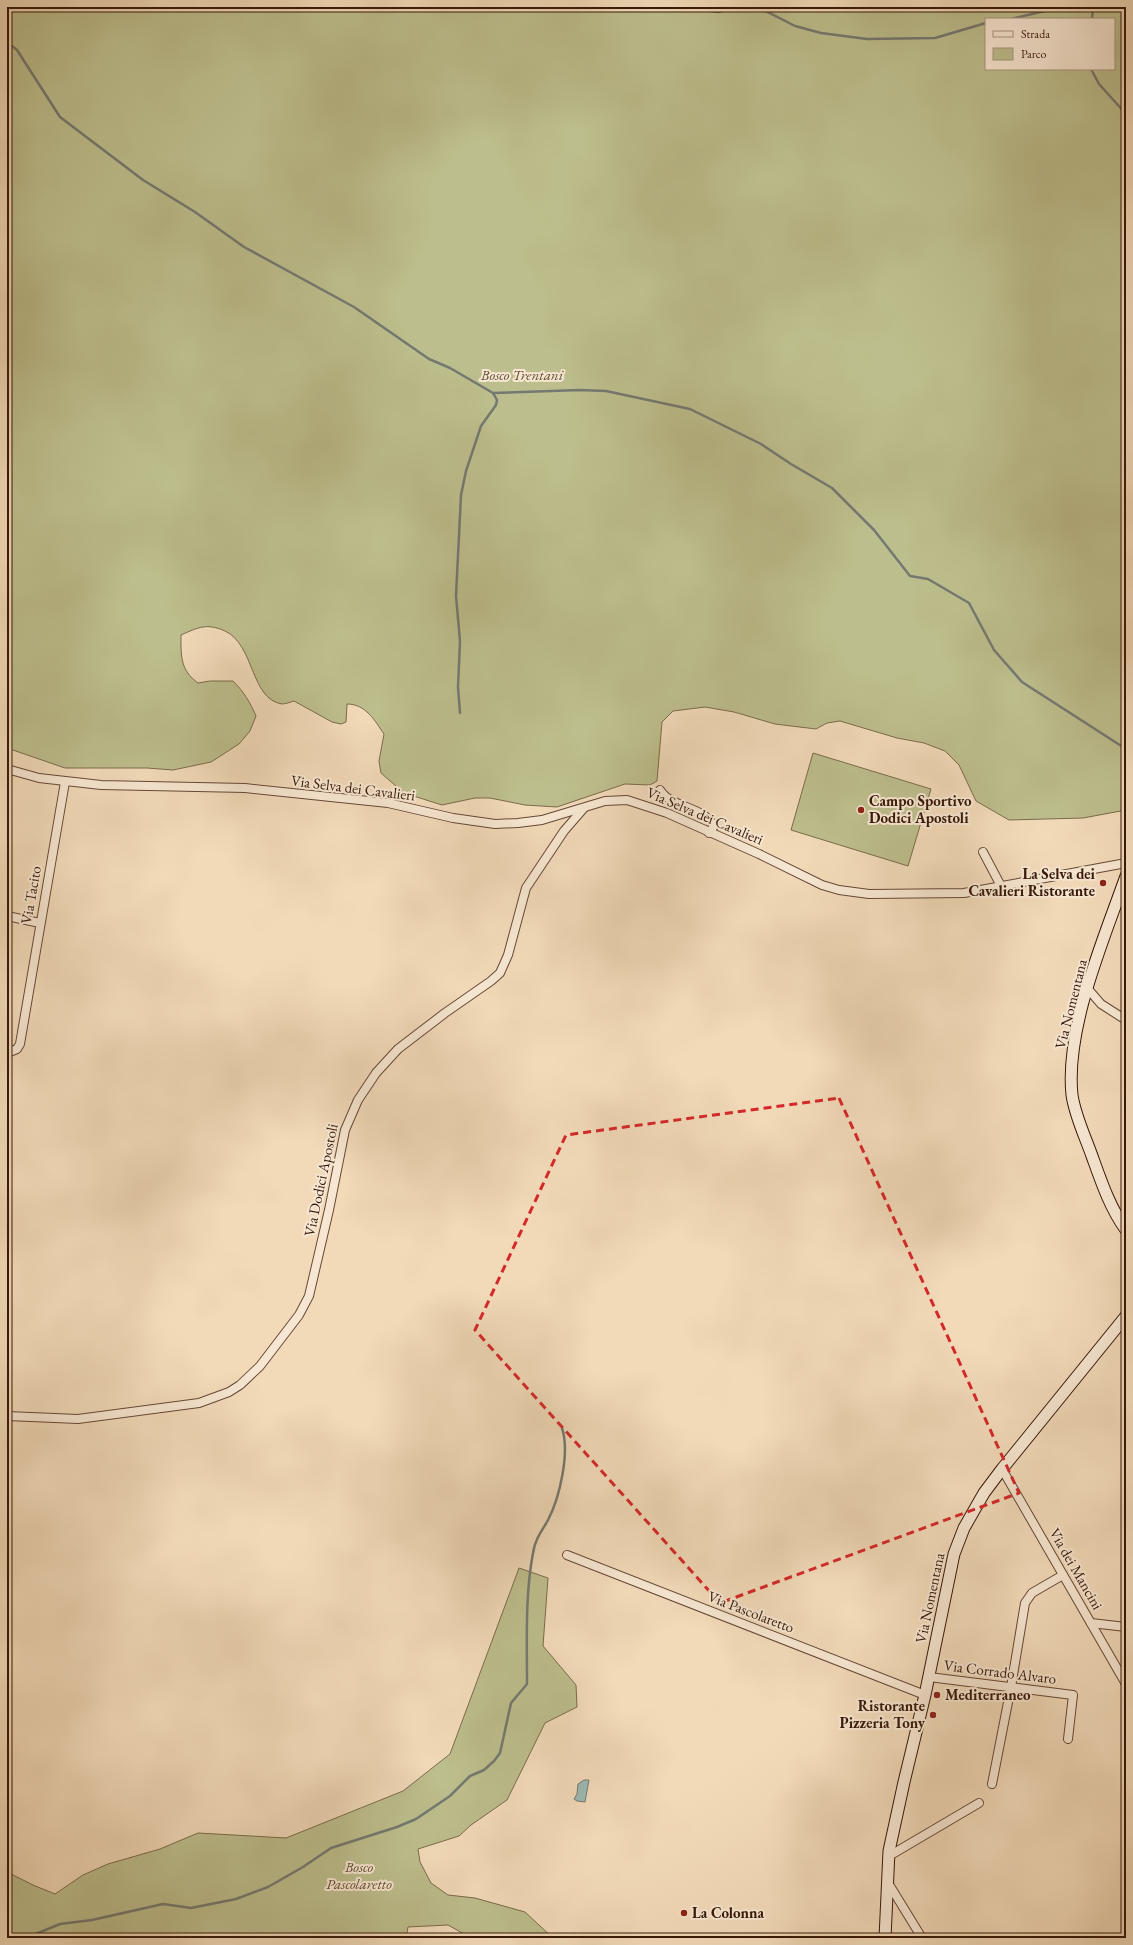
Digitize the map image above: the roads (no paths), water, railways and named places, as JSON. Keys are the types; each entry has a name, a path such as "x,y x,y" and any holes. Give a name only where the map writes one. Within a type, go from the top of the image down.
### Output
{"main road":[{"name":"Via Nomentana","path":"1126,876 1088,989 1078,1025 1073,1053 1072,1095 1099,1177 1108,1199 1126,1230"},
{"name":"Via Nomentana","path":"885,1938 889,1856 958,1540 984,1493 1002,1468 1126,1316"}],"street":[{"name":"Via Selva dei Cavalieri","path":"7,770 65,782 116,787 260,790 388,803 453,818 496,824 542,820 615,800 635,801 654,807 759,854 815,882 840,890 874,894 950,894 1126,863"},
{"name":"Via Tacito","path":"7,1053 17,1049 20,1044 65,782"},
{"path":"660,790 664,796 695,810 710,820 714,826 710,832"},
{"name":"Via Dodici Apostoli","path":"7,1416 78,1419 199,1404 229,1392 240,1385 260,1366 299,1315 308,1296 337,1174 343,1139 348,1121 358,1100 376,1073 398,1049 500,973 508,955 526,888 564,831 585,807"},
{"path":"983,852 1001,886"},
{"path":"7,916 40,923"},
{"path":"1088,989 1101,1004 1126,1020"},
{"name":"Via dei Mancini","path":"1002,1468 1126,1684"},
{"name":"Via Pascolaretto","path":"567,1555 925,1695"},
{"path":"992,1784 1026,1599 1034,1591 1063,1575"},
{"path":"1091,1623 1126,1628"},
{"name":"Via Corrado Alvaro","path":"929,1677 1073,1695 1068,1739"},
{"path":"889,1856 979,1803"},
{"path":"887,1881 922,1938"}],"water":[{"path":"584,1780 589,1780 585,1802 577,1801 574,1799 577,1794 578,1784"}],"waterway":[{"path":"685,7 718,12 740,7"},
{"path":"758,7 795,26 821,33 867,39 935,38 985,23"},
{"path":"1015,18 1045,11 1054,7"},
{"path":"1092,18 1093,7"},
{"path":"7,42 17,50 60,117 143,180 195,212 244,247 354,307 429,359 450,368 493,393 497,400 496,405 481,426 466,471 461,495 456,596 460,641 458,687 460,713"},
{"path":"1092,70 1099,84 1126,114"},
{"path":"493,393 580,390 606,391 690,409 761,444 832,488 874,530 910,576 928,579 969,603 994,650 1022,682 1126,749"},
{"path":"26,1938 60,1924 92,1920 163,1904 191,1908 236,1899 268,1887 303,1867 331,1848 397,1827 416,1819 450,1796 470,1776 484,1770 494,1761 500,1753 511,1703 527,1684 527,1618 530,1569 535,1543 548,1520 560,1487 565,1449 562,1428"}],"place":[{"name":"Campo Sportivo Dodici Apostoli","path":"861,810"},
{"name":"La Selva dei Cavalieri Ristorante","path":"1103,883"},
{"name":"Mediterraneo","path":"937,1695"},
{"name":"Ristorante Pizzeria Tony","path":"933,1715"},
{"name":"La Colonna","path":"684,1913"}],"park label":[{"name":"Bosco Trentani","path":"522,375"},
{"name":"Bosco Pascolaretto","path":"359,1876"}]}
